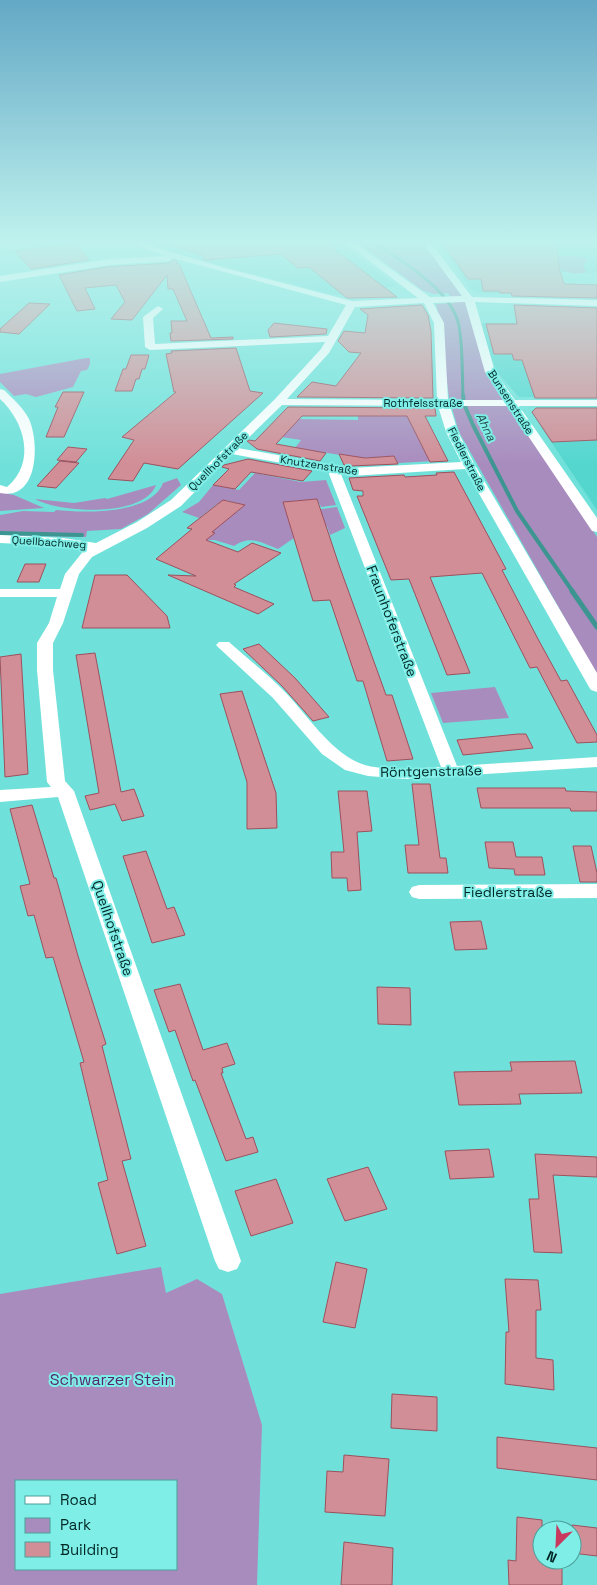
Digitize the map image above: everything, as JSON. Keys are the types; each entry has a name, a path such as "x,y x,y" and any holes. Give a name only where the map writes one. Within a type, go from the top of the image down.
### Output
{"street":[{"path":"148,317 150,347 334,339"},
{"name":"Quellhofstraße","path":"228,1260 65,791 56,782 45,670 45,643 56,623 65,593 78,564 98,547 162,514 176,503 279,401 325,351 334,339 345,317"},
{"name":"Fiedlerstraße","path":"437,317 452,432 469,465 597,687"},
{"name":"Bunsenstraße","path":"474,317 490,372 597,528"},
{"path":"0,392 17,409 28,430 30,442 28,467 17,486 5,490"},
{"name":"Rothfelsstraße","path":"279,401 597,402"},
{"name":"Knutzenstraße","path":"229,450 338,470 365,472 469,465"},
{"name":"Fraunhoferstraße","path":"338,470 335,474 451,772"},
{"name":"Quellbachweg","path":"0,539 82,543 98,547"},
{"path":"0,593 65,593"},
{"name":"Röntgenstraße","path":"224,645 279,695 328,750 350,766 380,773 451,772 597,762"},
{"path":"0,796 65,791"},
{"name":"Fiedlerstraße","path":"419,892 597,891"}],"shaded area":[{"path":"480,323 597,323 597,397 519,397 496,371"},
{"path":"536,407 597,407 597,510 531,412"}],"green space":[{"path":"439,317 471,317 485,371 509,408 547,459 597,537 597,675 459,432 449,398"},
{"path":"90,358 90,364 87,370 81,371 73,387 36,397 26,394 14,396 0,382 0,374"},
{"path":"358,416 412,416 430,460 453,460 398,463 394,456 360,458 295,448 301,440 281,437 298,419 358,420"},
{"path":"255,473 301,482 326,480 336,505 321,507 317,499 283,502 285,509 298,509 300,512 337,507 345,528 330,535 327,526 291,529 294,538 278,549 251,540 234,546 215,540 206,540 214,533 209,531 244,505 226,500 220,505 217,504 199,518 182,512 199,502 213,485 239,490"},
{"path":"177,478 181,485 148,514 121,529 87,531 86,537 0,535 0,515 23,511 54,512 56,510 83,512 115,510 145,501 156,493 163,483"},
{"path":"156,485 148,496 119,508 100,510 62,507 35,499 74,503 107,499"},
{"path":"0,492 14,495 44,508 0,511"},
{"path":"495,687 509,718 443,723 431,693"},
{"name":"Schwarzer Stein","path":"161,1267 166,1293 197,1279 222,1294 262,1425 257,1585 0,1585 0,1294"}],"building":[{"path":"13,317 37,317 19,334 0,332 0,329"},
{"path":"113,317 134,317 132,320 111,319"},
{"path":"185,317 202,317 211,338 233,337 233,339 171,341 171,321 187,321"},
{"path":"368,317 428,317 431,331 433,398 297,397 312,382 336,386 361,353 349,352 338,341 344,331 365,333"},
{"path":"516,317 597,317 597,398 535,398 522,360 514,360 512,354 494,354 486,324 517,324"},
{"path":"274,323 327,329 326,334 270,337 268,330"},
{"path":"236,348 250,391 263,393 178,469 144,463 133,481 108,479 134,440 122,437 176,392 174,392 166,354 172,353 171,351"},
{"path":"131,355 149,355 145,369 142,369 139,379 136,379 132,391 115,391 123,369 126,369"},
{"path":"63,392 84,392 64,437 46,437 58,407 55,407"},
{"path":"288,407 435,408 436,416 425,416 448,461 430,462 407,416 302,416 276,444 326,453 320,461 257,449 247,441 255,441"},
{"path":"536,408 597,408 597,440 552,442 532,412"},
{"path":"68,447 87,449 76,462 57,460"},
{"path":"339,454 365,458 394,456 398,464 344,465"},
{"path":"248,459 312,471 303,481 251,472 235,489 213,485 229,469 222,467 224,465"},
{"path":"60,461 79,463 56,488 37,486"},
{"path":"454,472 506,569 502,570 538,639 561,681 567,680 597,735 597,742 577,743 537,667 530,668 482,573 430,577 470,673 447,675 409,579 391,580 357,496 363,496 363,491 353,490 349,478 404,475 405,477"},
{"path":"317,499 386,695 392,695 413,759 387,761 363,681 357,681 330,600 313,601 283,502"},
{"path":"223,500 245,505 212,532 215,533 206,540 238,552 252,543 281,553 234,584 236,585 234,587 274,604 258,614 168,575 196,576 156,559 192,529 187,528"},
{"path":"25,564 46,564 39,582 17,582"},
{"path":"95,575 127,575 167,616 170,628 82,628"},
{"path":"259,644 295,678 329,717 313,721 282,686 243,649"},
{"path":"95,653 121,792 134,789 144,816 122,821 115,804 90,810 85,796 99,793 76,655"},
{"path":"21,654 28,774 5,777 0,657"},
{"path":"242,691 276,793 277,828 247,829 247,782 220,694"},
{"path":"526,734 533,748 463,755 457,740"},
{"path":"412,784 430,784 440,858 446,858 448,873 408,873 405,845 419,845"},
{"path":"477,788 565,788 566,791 597,792 597,811 571,811 570,808 481,808"},
{"path":"338,791 367,791 372,831 357,832 361,890 348,891 347,878 332,878 331,852 344,852"},
{"path":"32,805 106,1044 102,1046 131,1159 122,1161 146,1246 117,1254 98,1183 108,1180 80,1063 84,1062 53,957 46,958 34,915 28,916 20,886 30,884 10,809"},
{"path":"485,842 513,842 516,857 542,857 545,875 515,875 514,869 489,868"},
{"path":"573,846 591,846 597,882 580,882"},
{"path":"146,851 167,909 174,907 185,935 152,943 123,856"},
{"path":"481,921 487,949 455,950 450,922"},
{"path":"180,984 203,1050 227,1043 235,1064 222,1068 223,1073 221,1073 246,1139 253,1137 258,1152 226,1161 195,1080 193,1081 175,1030 169,1032 154,990"},
{"path":"377,987 410,988 411,1025 378,1024"},
{"path":"575,1061 582,1093 519,1094 521,1104 459,1105 454,1072 512,1071 510,1062"},
{"path":"489,1149 494,1177 450,1179 445,1151"},
{"path":"535,1154 597,1157 597,1177 553,1175 562,1253 534,1252 529,1199 539,1199"},
{"path":"368,1167 387,1209 345,1221 327,1179"},
{"path":"276,1179 293,1223 251,1236 235,1191"},
{"path":"336,1262 367,1269 355,1328 323,1322"},
{"path":"505,1279 538,1280 541,1310 536,1310 536,1358 553,1360 554,1390 505,1384 506,1332 509,1332"},
{"path":"392,1394 437,1397 437,1431 391,1428"},
{"path":"497,1437 597,1448 597,1480 497,1468"},
{"path":"344,1455 389,1459 385,1516 325,1512 327,1471 343,1472"},
{"path":"517,1517 542,1520 532,1520 532,1570 562,1570 562,1585 509,1585 508,1560 516,1561"},
{"path":"582,1526 597,1528 597,1556 582,1554"},
{"path":"344,1542 393,1548 392,1585 341,1585"}],"waterway":[{"name":"Ahna","path":"456,317 461,343 463,396"},
{"name":"Ahna","path":"463,395 464,404 473,425 517,511 573,592"},
{"path":"0,533 82,535"},
{"name":"Ahna","path":"572,591 597,627"}]}
